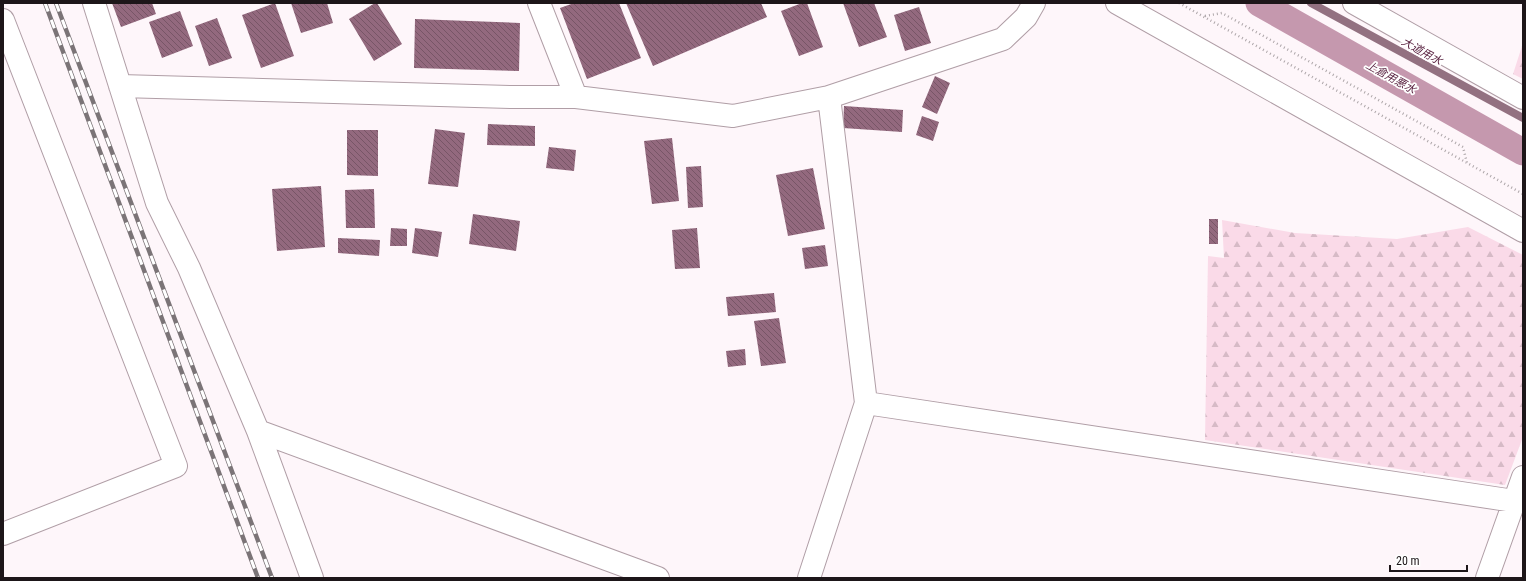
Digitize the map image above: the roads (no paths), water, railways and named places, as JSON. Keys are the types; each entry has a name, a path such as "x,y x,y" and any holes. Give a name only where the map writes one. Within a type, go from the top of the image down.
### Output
{"street":[{"path":"94,3 157,203 189,268 258,431 312,578"},
{"path":"539,3 576,97"},
{"path":"120,86 512,97 576,97 733,116 829,97 1003,39 1026,17 1034,3"},
{"path":"1119,3 1523,231"},
{"path":"1354,3 1523,98"},
{"path":"3,534 176,466 5,33"},
{"path":"809,578 866,403 829,97"},
{"path":"866,403 1514,501"},
{"path":"258,431 658,578"},
{"path":"1486,578 1523,477"}],"waterway":[{"name":"上倉用悪水","path":"1259,3 1523,152"},
{"name":"大道用水","path":"1311,3 1523,118"}],"railway":[{"path":"45,3 258,578"},
{"path":"56,3 272,578"}]}
